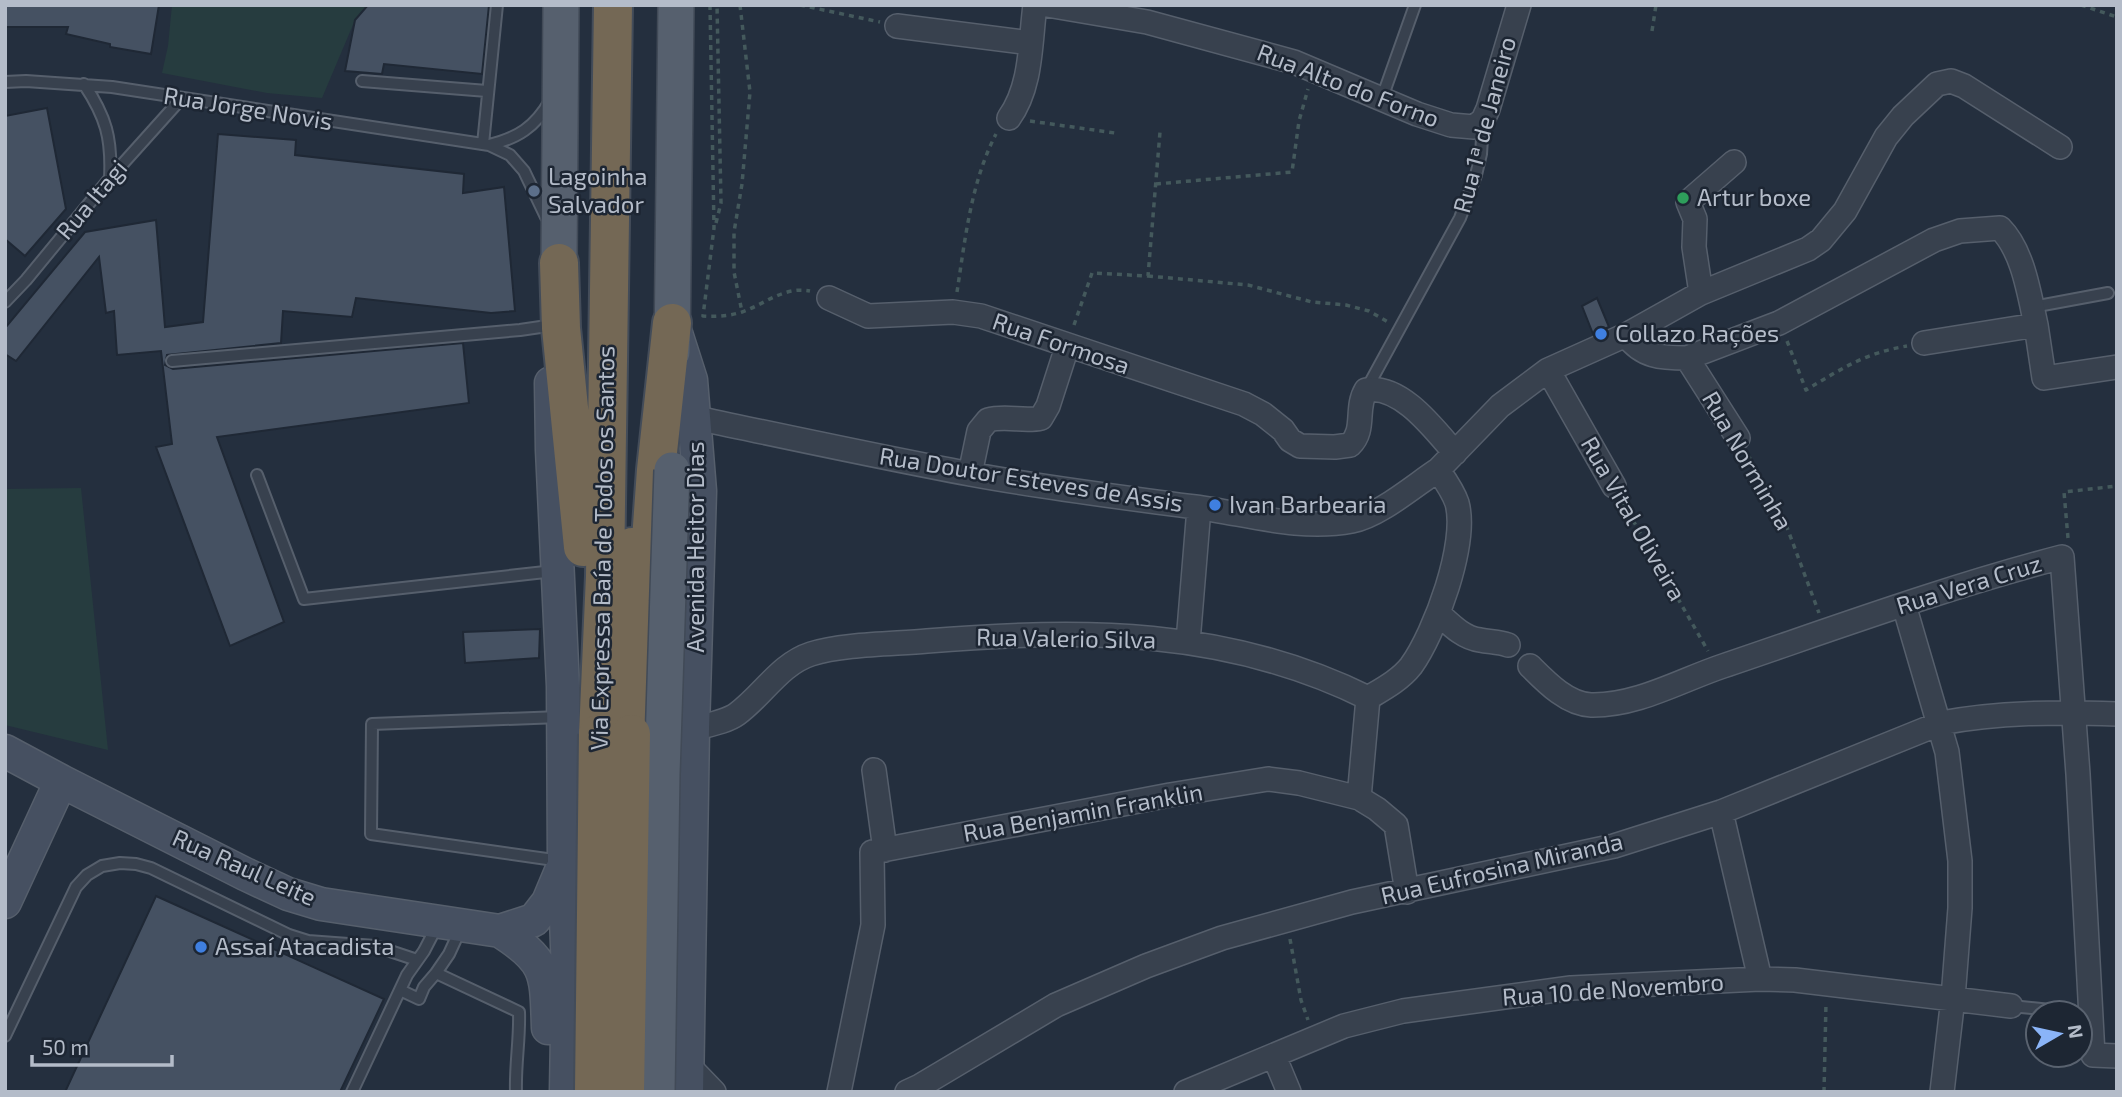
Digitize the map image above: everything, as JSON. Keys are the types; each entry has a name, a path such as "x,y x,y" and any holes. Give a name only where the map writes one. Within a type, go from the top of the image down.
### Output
{"highway":[{"name":"Via Expressa Baía de Todos os Santos","path":"613,5 629,472"},
{"name":"Via Expressa Baía de Todos os Santos","path":"594,1092 629,472 638,5"},
{"path":"559,257 561,328 629,472"},
{"path":"615,734 629,472 687,320"},
{"name":"Via Expressa Baía de Todos os Santos","path":"615,734 625,1092"}],"main road":[{"path":"561,5 559,257 551,374 568,938 566,1092"},
{"name":"Avenida Heitor Dias","path":"676,5 687,320 700,491 684,1082"},
{"path":"629,472 662,774 657,1092"},
{"name":"Rua Raul Leite","path":"5,751 288,894 321,904 500,931 534,920 541,913 564,862"},
{"path":"5,902 61,781"},
{"name":"Rua Raul Leite","path":"500,931 533,955 543,973 546,983 551,1071 556,1092"},
{"path":"568,938 584,964 598,977 614,983 633,984 648,980 667,966 689,934"},
{"path":"586,1092 607,1069 623,1065 641,1065 684,1082"}],"street":[{"path":"676,46 687,5"},
{"path":"1009,118 1019,104 1024,88 1035,5"},
{"name":"Rua Alto do Forno","path":"1047,5 1147,22 1268,54 1314,69 1451,125 1474,127 1483,120"},
{"name":"Rua 1ª de Janeiro","path":"1483,120 1519,5"},
{"path":"897,26 1030,43"},
{"path":"1359,798 1368,698 1400,677 1410,667 1438,613 1450,578 1459,516 1452,492 1438,470 1500,406 1548,370 1626,335 1701,293 1808,249 1821,240 1845,211 1886,137 1903,116 1937,84 1951,81 1964,86 2060,147"},
{"path":"1701,293 1694,247 1695,219 1688,202 1734,162"},
{"path":"1626,335 1642,352 1663,358 1687,358 1779,323 1934,240 1961,231 2000,228 2009,237 2017,253 2034,316 2043,378 2117,366"},
{"name":"Rua Formosa","path":"829,298 868,316 953,312 981,316 1254,408 1283,430 1290,440 1308,447 1350,445 1357,438 1361,399 1366,390"},
{"path":"1924,343 2034,316"},
{"path":"970,474 979,430 988,420 1002,418 1031,421 1041,418 1048,406 1067,347"},
{"name":"Rua Norminha","path":"1687,358 1738,438"},
{"name":"Rua Vital Oliveira","path":"1548,370 1614,486"},
{"path":"1366,390 1377,388 1387,391 1411,407 1455,453"},
{"name":"Rua Doutor Esteves de Assis","path":"696,418 970,474 1300,524 1356,520 1380,508 1438,470"},
{"path":"1188,642 1199,508"},
{"name":"Rua Vera Cruz","path":"1530,666 1567,698 1587,705 1606,705 1647,695 1718,667 1990,576 2062,557 2089,999"},
{"path":"1904,605 1941,723 1960,860 1954,998 1942,1092"},
{"path":"1438,613 1456,630 1477,640 1508,645"},
{"name":"Rua Valerio Silva","path":"692,729 737,715 786,668 813,653 944,640 1048,634 1117,634 1188,642 1292,667 1333,681 1368,698"},
{"name":"Rua Eufrosina Miranda","path":"907,1092 1056,1004 1222,938 1352,902 1614,846 1721,812 1941,723 2014,713 2117,714"},
{"path":"839,1092 873,925 872,852 885,850 874,771"},
{"name":"Rua Benjamin Franklin","path":"885,850 1170,795 1268,779 1299,783 1359,798 1396,824 1408,892"},
{"path":"1721,812 1760,979"},
{"name":"Rua 10 de Novembro","path":"1186,1092 1344,1026 1403,1011 1571,988 1760,979 1826,982 2011,1006"},
{"name":"Rua Vera Cruz","path":"2094,1055 2117,1056"},
{"path":"1274,1056 1290,1092"},
{"path":"684,1082 715,1092"}],"lane":[{"path":"486,145 487,91 497,5"},
{"path":"1382,98 1415,5"},
{"name":"Rua Jorge Novis","path":"5,82 84,84 486,145 510,155 524,171 544,211 559,257"},
{"path":"362,82 487,91"},
{"name":"Rua Jorge Novis","path":"486,145 511,139 533,125 544,112 560,83"},
{"path":"84,84 98,105 108,128 110,178"},
{"name":"Rua Itagi","path":"5,302 26,281 110,178 181,99"},
{"name":"Rua 1ª de Janeiro","path":"1366,390 1460,218 1476,176 1481,153 1483,120"},
{"path":"2034,316 2108,293"},
{"path":"172,360 520,330 554,324"},
{"path":"257,475 304,599 557,570"},
{"path":"563,717 372,724 371,834 564,862"},
{"path":"5,1036 67,902 87,875 102,866 120,863 151,868 289,935 308,941 375,946 417,960"},
{"path":"352,1092 417,960 451,923"},
{"path":"400,990 419,999 424,987 449,954 451,923"},
{"path":"436,972 519,1012 516,1092"},
{"path":"2011,1006 2024,1007"}],"path":[{"path":"710,5 714,228"},
{"path":"717,5 721,203 687,320 742,312 774,296 796,290 822,294 829,298"},
{"path":"740,5 750,92 734,232 734,272 742,312"},
{"path":"800,5 897,26"},
{"path":"1652,31 1656,5"},
{"path":"2081,5 2117,17"},
{"path":"1156,184 1292,172 1300,121 1314,69"},
{"path":"953,312 979,177 992,142 1009,118 1115,133"},
{"path":"1148,276 1160,132"},
{"path":"1067,347 1092,272 1248,285 1312,302 1346,305 1369,311 1398,328"},
{"path":"1779,323 1807,390 1859,359 1886,349 1924,343"},
{"name":"Rua Norminha","path":"1738,438 1785,522 1826,631"},
{"name":"Rua Vital Oliveira","path":"1614,486 1718,667"},
{"path":"2062,557 2068,547 2064,492 2117,486"},
{"path":"1287,919 1301,1000 1314,1039"},
{"path":"1824,1092 1826,982"}],"green space":[{"path":"172,5 368,5 355,20 322,98 267,93 162,73"},
{"path":"81,488 108,750 5,725 5,489"}],"building":[{"path":"5,5 159,5 151,54 110,47 110,44 66,34 68,27 5,27"},
{"path":"368,5 489,5 482,74 384,64 382,74 345,71 355,20"},
{"path":"47,108 66,209 25,256 5,239 5,116"},
{"path":"218,134 296,140 295,155 464,174 463,193 504,187 515,311 491,313 356,298 352,317 283,311 281,343 167,355 165,365 173,369 463,343 469,403 217,437 284,622 230,646 156,447 172,444 161,351 117,355 114,311 106,313 99,257 16,361 5,354 5,328 85,232 156,220 165,327 203,322"},
{"path":"1597,298 1609,327 1593,334 1582,306"},
{"path":"540,629 539,658 465,663 463,632"},
{"name":"Assaí Atacadista","path":"156,896 384,999 340,1092 65,1092"}],"place":[{"name":"Lagoinha Salvador","path":"534,191"},
{"name":"Artur boxe","path":"1683,198"},
{"name":"Collazo Rações","path":"1601,334"},
{"name":"Ivan Barbearia","path":"1215,505"},
{"name":"Assaí Atacadista","path":"201,947"}]}
